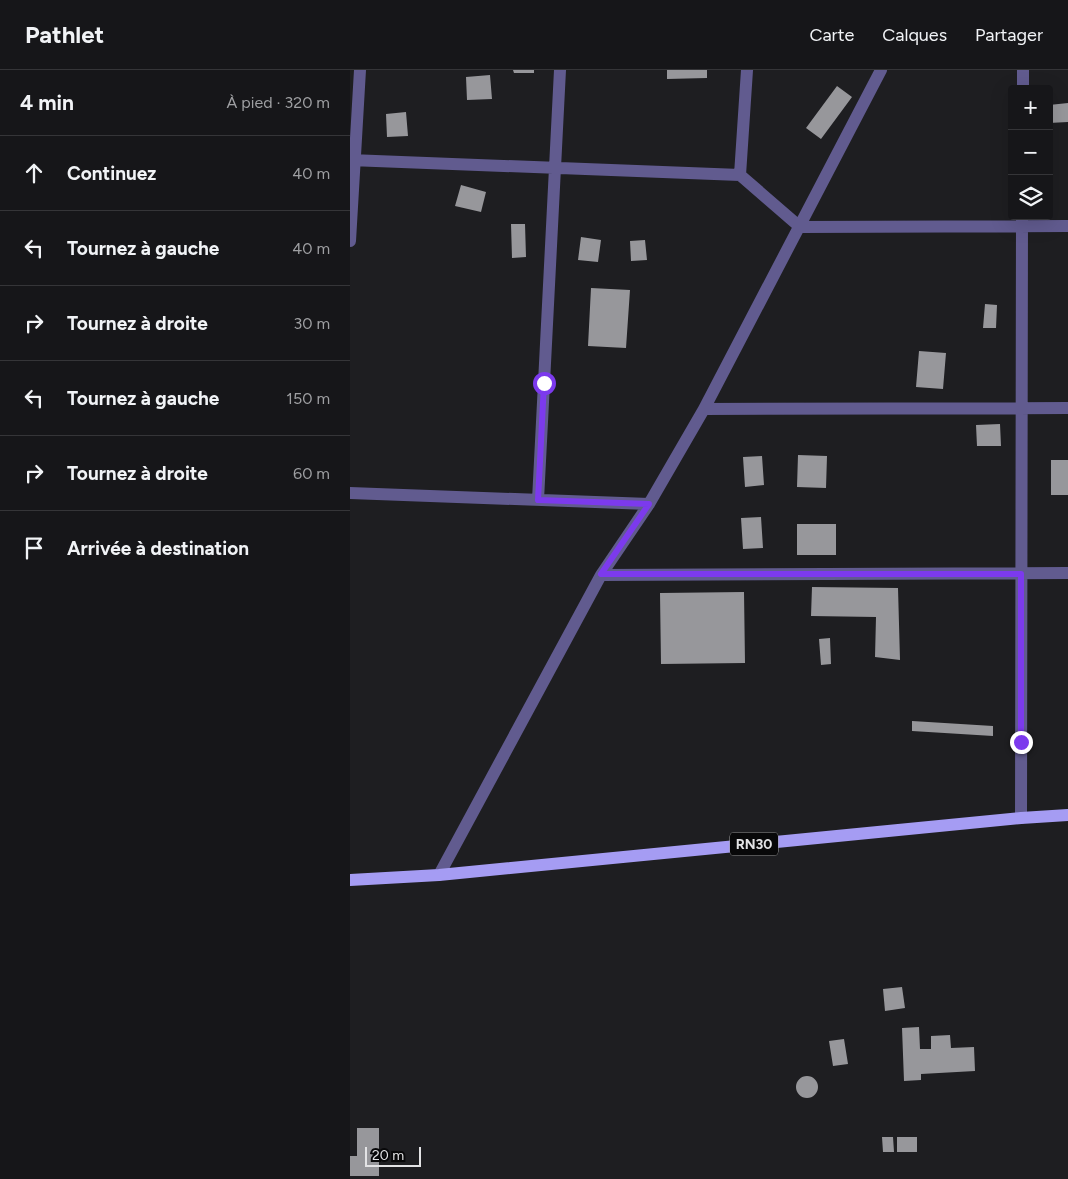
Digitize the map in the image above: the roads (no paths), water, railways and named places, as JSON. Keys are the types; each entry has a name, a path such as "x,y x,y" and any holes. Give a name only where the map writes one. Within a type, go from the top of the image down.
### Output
{"main road":[{"name":"RN30","path":"350,880 439,875 1068,815"}],"street":[{"path":"350,240 352,160 360,70"},
{"path":"538,500 560,70"},
{"path":"740,175 747,70"},
{"path":"439,875 601,574 649,504 704,409 881,70"},
{"path":"1023,70 1023,85"},
{"path":"352,160 740,175 800,227 1022,221 1068,226"},
{"path":"1021,818 1022,221"},
{"path":"704,409 1068,408"},
{"path":"350,493 649,504"},
{"path":"601,574 1068,574"}]}
